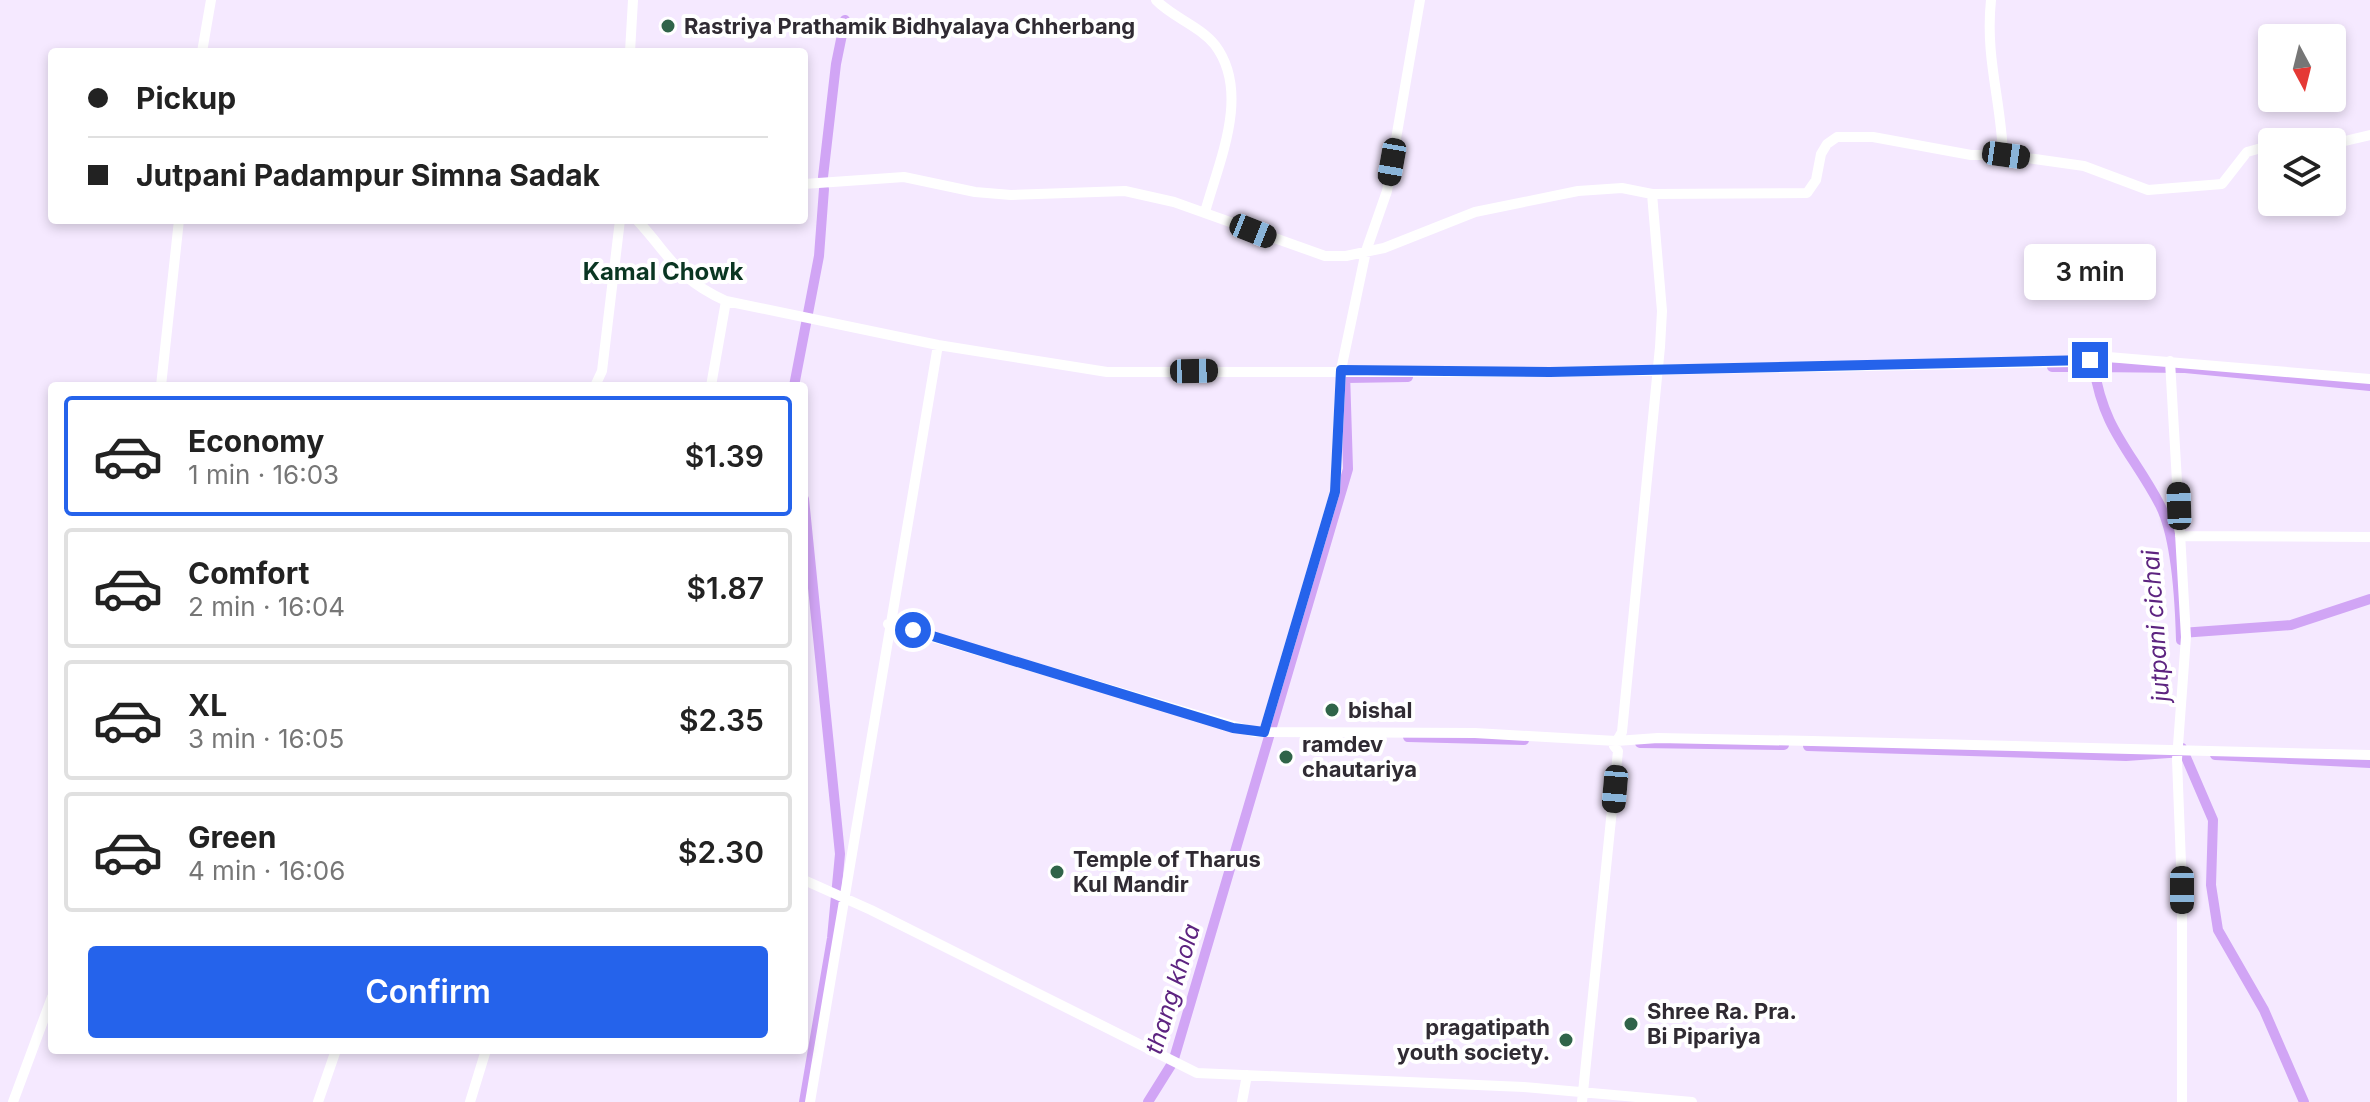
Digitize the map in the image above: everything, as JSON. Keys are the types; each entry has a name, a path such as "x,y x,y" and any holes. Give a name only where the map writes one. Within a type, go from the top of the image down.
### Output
{"street":[{"path":"203,48 211,0"},
{"path":"630,48 633,0"},
{"path":"1156,0 1213,43 1226,64 1231,100 1228,132 1205,212"},
{"path":"1264,732 1335,492 1341,370 1366,251 1387,191 1407,92 1420,0"},
{"path":"1991,0 1987,37 2002,128 2003,155"},
{"path":"2346,141 2370,135"},
{"path":"808,184 904,177 975,192 1011,195 1125,191 1205,212 1277,241 1325,256 1384,248 1475,212 1530,198 1622,188 1652,194 1807,193 1816,180 1821,154 1827,144 1837,137 1873,137 1971,155 2003,155 2084,166 2148,190 2222,184 2247,152 2258,149"},
{"path":"1615,743 1622,732 1662,311 1652,194"},
{"path":"161,382 179,224"},
{"path":"597,382 602,371 620,224"},
{"path":"640,224 668,260 697,288 726,301 938,345 1107,372 1550,372 2072,362 2108,357 2370,379"},
{"path":"712,382 726,301"},
{"path":"810,1102 888,624 938,345"},
{"path":"2170,361 2181,599 2186,637 2177,754 2182,890 2182,1102"},
{"path":"2180,536 2370,537"},
{"path":"888,624 1233,728 1264,732 1475,733 1615,743 1658,738 2177,754 2370,755"},
{"path":"1582,1098 1618,751 1615,743"},
{"path":"808,882 1197,1073 1524,1087 1582,1098 1692,1102"},
{"path":"13,1102 48,1008"},
{"path":"318,1102 335,1054"},
{"path":"470,1102 485,1054"},
{"path":"1242,1102 1247,1075"}],"waterway":[{"path":"823,177 836,64 845,20"},
{"path":"795,382 819,256 824,189"},
{"path":"2052,367 2094,367"},
{"name":"jutpani cichai","path":"2181,640 2176,571 2166,519 2112,425 2098,389 2094,367 2185,368 2370,386"},
{"name":"thang khola","path":"1148,1102 1173,1062 1348,469 1345,373"},
{"path":"1346,378 1408,377"},
{"path":"804,1102 832,938 840,854 808,538"},
{"path":"2181,633 2291,625 2370,599"},
{"path":"1408,737 1524,740"},
{"path":"1640,743 1784,745"},
{"path":"1808,746 2126,756 2183,752"},
{"name":"jutpani cichai","path":"2182,748 2213,820 2211,885 2218,930 2264,1010 2304,1102"},
{"path":"2215,755 2370,763"}],"place":[{"name":"Rastriya Prathamik Bidhyalaya Chherbang","path":"668,26"},
{"name":"bishal","path":"1332,710"},
{"name":"ramdev chautariya","path":"1286,757"},
{"name":"Temple of Tharus Kul Mandir","path":"1057,872"},
{"name":"Shree Ra. Pra. Bi Pipariya","path":"1631,1024"},
{"name":"pragatipath youth society.","path":"1566,1040"}],"district":[{"name":"Kamal Chowk","path":"663,272"}],"route":[{"path":"913,630 1233,728 1264,732 1335,492 1341,370 1550,372 2090,360"}]}
